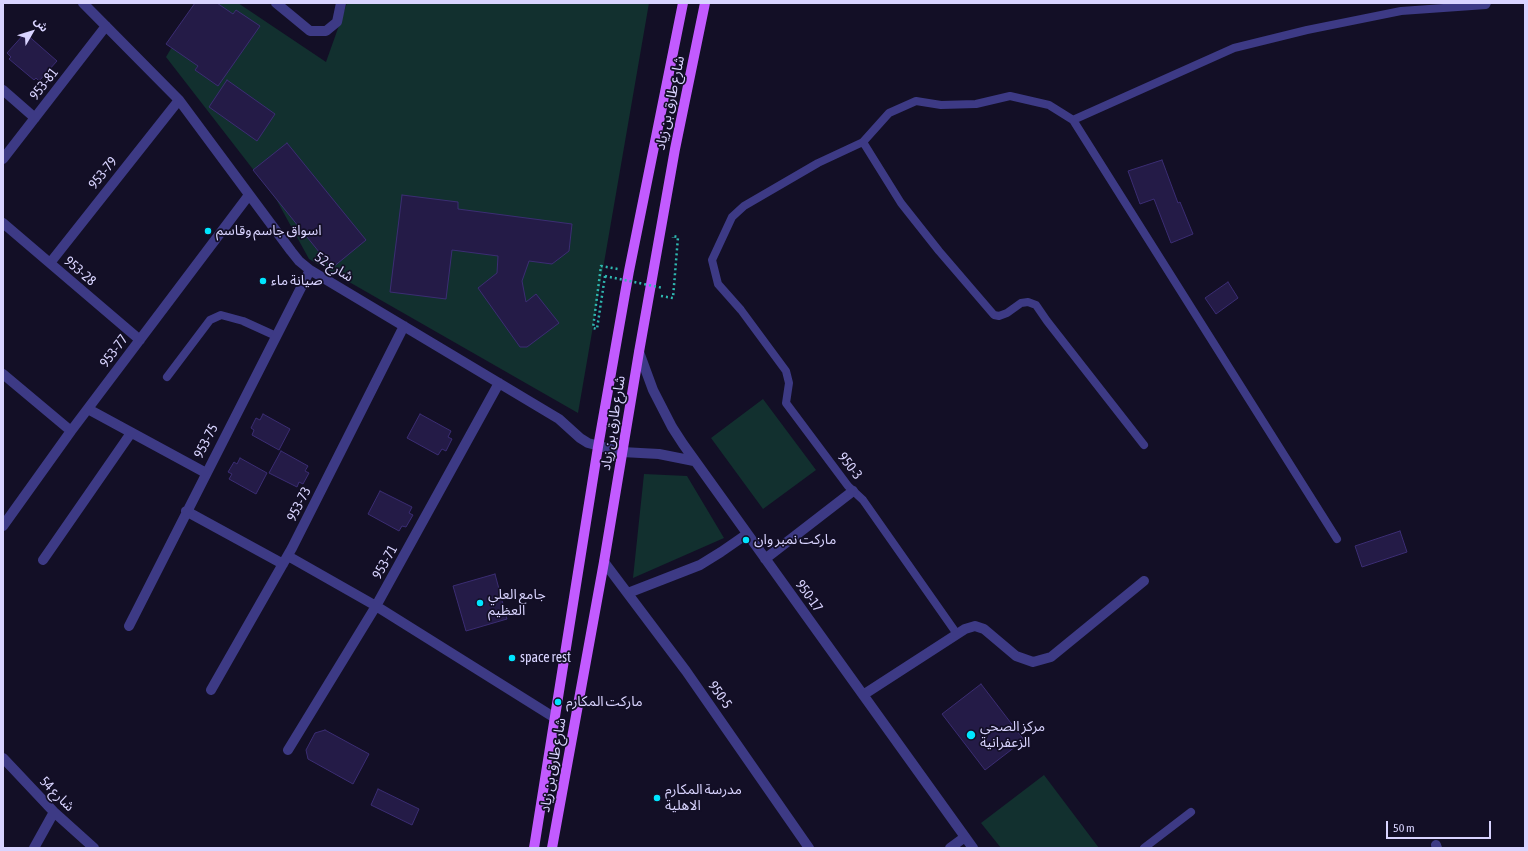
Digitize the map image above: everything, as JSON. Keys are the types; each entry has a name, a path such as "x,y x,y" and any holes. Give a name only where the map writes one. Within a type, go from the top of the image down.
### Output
{"main road":[{"name":"شارع طارق بن زياد","path":"534,848 598,447 629,271 683,3"},
{"name":"شارع طارق بن زياد","path":"552,848 604,562 638,352 675,149 705,3"}],"street":[{"name":"شارع 52","path":"84,3 179,100 291,251 299,261 310,270 559,419 580,438 588,443 598,447 622,452 659,454 694,461"},
{"path":"276,3 310,31 326,32 337,22 341,3"},
{"name":"953-81","path":"3,159 106,26"},
{"path":"3,90 35,118"},
{"name":"953-79","path":"50,263 179,100"},
{"name":"953-77","path":"3,526 71,431 249,195"},
{"name":"953-28","path":"3,223 140,340"},
{"name":"953-75","path":"128,626 310,270"},
{"name":"953-73","path":"211,690 285,560 404,326"},
{"name":"950-17","path":"638,352 662,409 694,461 973,848"},
{"path":"3,374 71,431"},
{"name":"953-71","path":"288,750 376,606 499,383"},
{"path":"88,409 206,473"},
{"path":"43,560 131,433"},
{"path":"765,559 853,491"},
{"path":"186,511 376,606 555,718"},
{"path":"628,593 700,565 747,534"},
{"name":"950-5","path":"604,562 711,706 809,848"},
{"path":"863,695 965,629 975,626 984,628 1016,656 1033,662 1050,657 1144,581"},
{"name":"شارع 54","path":"3,758 54,812 94,848"},
{"path":"34,848 54,812"},
{"path":"950,848 965,837"}],"lane":[{"path":"1072,120 1234,48 1306,30 1401,11 1486,5 1487,3"},
{"path":"1144,445 1036,305 1028,302 1021,304 999,316 994,314 939,251 901,203 863,142 889,113 916,101 941,105 976,104 1010,96 1049,105 1072,120 1337,539"},
{"name":"950-3","path":"863,142 818,163 744,206 732,217 712,260 718,284 741,310 786,371 789,383 786,403 848,486 863,500 957,634"},
{"path":"167,377 210,320 221,315 243,321 276,336"},
{"path":"1144,848 1191,812"}],"path":[{"path":"649,294 673,298 678,237 673,236 671,244"},
{"path":"629,271 601,266 593,328 597,329 605,276 663,288 664,280"}],"green space":[{"path":"198,3 238,3 326,62 347,3 649,3 578,413 309,259 276,199 166,57"},
{"path":"763,399 816,470 763,509 711,438"},
{"path":"644,474 687,476 724,538 633,578"},
{"path":"1044,775 1099,848 1001,848 981,823"}],"building":[{"path":"195,3 217,3 233,14 236,10 260,26 218,86 195,70 198,66 166,44"},
{"path":"25,33 57,61 39,81 36,78 34,80 9,59 11,57 7,53"},
{"path":"227,80 275,114 257,141 209,107"},
{"path":"287,143 366,240 332,268 253,170"},
{"path":"1162,160 1178,203 1180,202 1193,234 1171,243 1154,199 1140,204 1128,171"},
{"path":"402,195 458,202 458,209 572,224 569,251 552,264 529,261 522,281 526,302 536,294 559,323 527,347 520,347 478,288 497,273 498,256 452,250 446,299 390,292"},
{"path":"1228,282 1238,298 1216,314 1205,298"},
{"path":"263,414 290,429 279,450 252,435 254,430 251,428 256,418 260,420"},
{"path":"420,414 451,431 448,437 452,439 446,451 442,449 438,455 407,438"},
{"path":"281,451 308,466 305,471 309,473 303,484 299,482 297,487 269,473"},
{"path":"240,458 267,473 256,494 229,479 232,474 228,472 234,462 237,464"},
{"path":"380,491 412,507 409,513 413,515 406,527 402,526 399,531 368,514"},
{"path":"1400,531 1407,552 1362,567 1355,546"},
{"name":"جامع العلي العظيم","path":"495,574 507,619 466,631 453,586"},
{"path":"981,684 1024,740 985,770 942,714"},
{"path":"325,730 369,754 353,784 308,759 306,750 315,733"},
{"path":"378,789 419,809 412,825 371,805"}],"place":[{"name":"اسواق جاسم وقاسم","path":"208,231"},
{"name":"صيانة ماء","path":"263,281"},
{"name":"ماركت نمبر وان","path":"746,540"},
{"name":"جامع العلي العظيم","path":"480,603"},
{"name":"space rest","path":"512,658"},
{"name":"ماركت المكارم","path":"558,702"},
{"name":"مركز الصحي الزعفرانية","path":"971,735"},
{"name":"مدرسة المكارم الاهلية","path":"657,798"}]}
